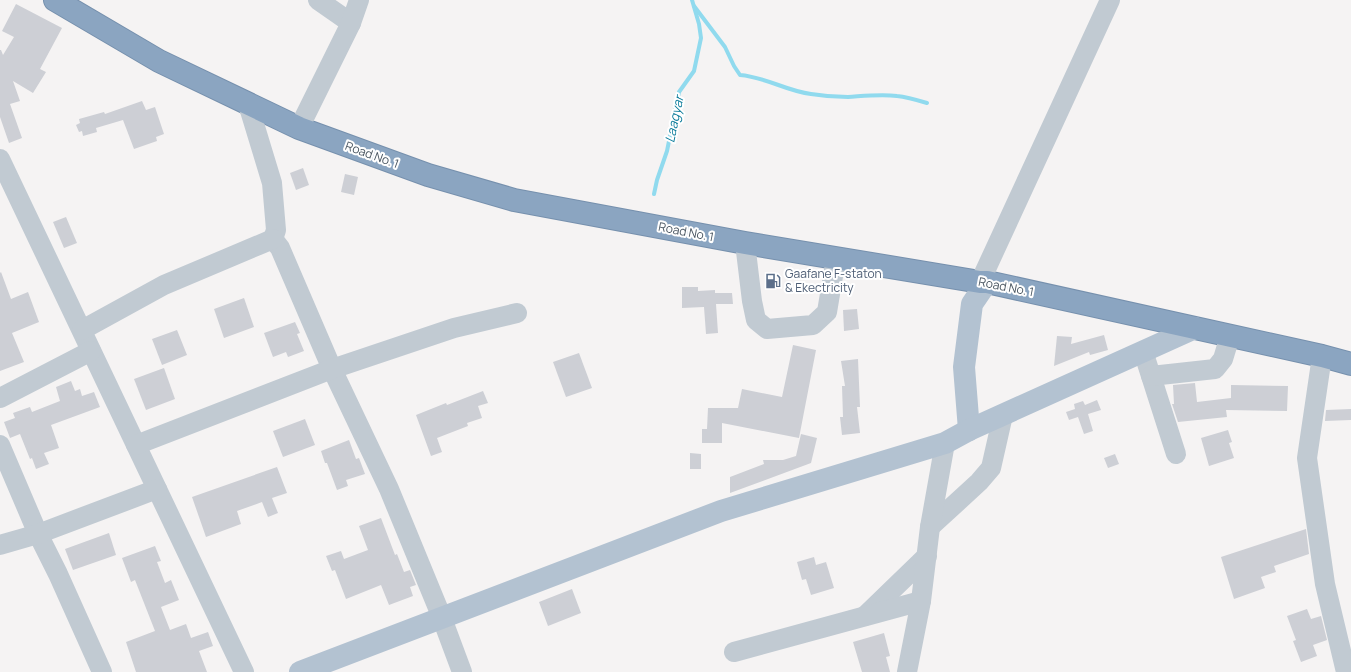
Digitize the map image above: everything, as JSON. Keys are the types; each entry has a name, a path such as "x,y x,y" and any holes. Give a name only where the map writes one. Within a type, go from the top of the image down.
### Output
{"highway":[{"name":"Road No. 1","path":"55,0 160,61 299,128 428,175 514,200 746,243 983,282 1322,356 1351,364"}],"main road":[{"path":"969,430 964,367 972,304 983,282"},
{"path":"300,672 721,511 945,444 969,430 1003,416 1195,328"}],"street":[{"path":"318,0 351,23"},
{"path":"299,128 351,23 359,0"},
{"path":"983,282 1110,0"},
{"path":"248,104 272,183 276,230 273,240"},
{"path":"0,159 244,672"},
{"path":"82,330 164,285 273,240"},
{"path":"273,240 280,248 332,369 389,489 442,618 462,672"},
{"path":"746,243 752,301 756,320 767,328 813,325 827,312 836,258"},
{"path":"136,445 332,369 454,328 517,313"},
{"path":"1151,376 1215,369 1223,359 1230,336"},
{"path":"0,398 91,350"},
{"path":"1143,351 1176,454"},
{"path":"1322,356 1307,458 1325,584 1346,672"},
{"path":"930,527 979,482 991,468 1003,416"},
{"path":"907,672 921,601 930,527 945,444"},
{"path":"0,445 38,534 58,574 102,672"},
{"path":"0,546 38,534 157,489"},
{"path":"864,617 927,556"},
{"path":"734,652 921,601"}],"building":[{"path":"16,4 62,28 40,69 46,72 33,93 13,81 20,101 10,104 22,138 9,143 0,117 0,50 3,55 14,37 2,31"},
{"path":"142,101 146,110 155,107 164,134 156,137 157,141 134,149 123,120 96,128 97,132 83,136 82,131 79,132 76,125 80,123 79,119 104,112 105,114"},
{"path":"303,168 309,185 296,190 290,173"},
{"path":"345,174 358,177 354,195 341,192"},
{"path":"66,217 77,243 64,248 53,222"},
{"path":"1,272 11,299 28,292 39,322 12,333 24,362 0,371 0,273"},
{"path":"682,287 698,287 698,291 715,290 715,293 732,293 733,304 716,304 718,333 706,334 704,307 682,308"},
{"path":"244,298 254,327 224,338 214,309"},
{"path":"857,309 859,329 844,331 843,310"},
{"path":"295,322 300,333 297,334 304,351 288,357 286,352 273,357 264,333"},
{"path":"177,330 187,355 162,365 152,339"},
{"path":"1104,335 1108,350 1090,355 1089,352 1054,366 1057,336 1072,337 1071,344"},
{"path":"793,345 816,350 799,438 722,423 722,443 702,443 702,429 707,429 708,408 738,408 742,389 782,397"},
{"path":"579,353 592,388 566,397 553,362"},
{"path":"858,359 860,407 857,407 860,433 842,435 840,417 843,417 842,386 845,386 841,361"},
{"path":"164,368 175,399 146,410 134,379"},
{"path":"71,381 75,391 80,389 82,396 94,392 100,407 51,425 59,448 44,453 49,464 36,469 32,458 30,459 20,434 10,438 4,422 15,418 13,413 30,407 32,412 60,401 56,387"},
{"path":"1195,383 1197,402 1231,398 1231,385 1288,386 1287,411 1226,410 1227,417 1178,422 1172,404 1174,404 1173,385"},
{"path":"483,391 488,403 478,406 482,418 467,423 468,426 437,438 442,452 431,456 416,415"},
{"path":"1097,400 1101,410 1088,414 1093,431 1084,434 1078,417 1069,420 1066,412 1075,409 1074,404 1083,401 1085,405"},
{"path":"1351,409 1351,420 1325,421 1326,410"},
{"path":"305,419 315,445 283,457 273,431"},
{"path":"1228,430 1232,442 1229,443 1234,458 1209,466 1201,438"},
{"path":"801,434 817,438 811,463 730,493 730,477 764,464 763,460 783,460 796,456"},
{"path":"349,440 356,459 359,458 365,474 346,480 348,486 337,490 321,451"},
{"path":"690,453 701,454 701,469 690,469"},
{"path":"1115,454 1119,464 1108,468 1104,458"},
{"path":"277,467 287,493 272,498 278,513 268,517 262,502 237,511 241,524 206,537 192,497"},
{"path":"381,518 395,555 397,554 404,572 410,570 416,585 410,587 413,596 389,605 381,585 346,599 335,570 332,571 326,556 341,551 344,559 368,550 359,526"},
{"path":"1306,529 1309,554 1274,566 1276,572 1261,577 1265,588 1234,599 1221,557"},
{"path":"109,533 116,555 73,570 65,549"},
{"path":"155,546 161,561 157,562 165,583 171,580 179,600 161,607 170,630 186,624 191,638 208,632 213,646 199,651 207,672 136,672 126,642 155,631 135,580 131,582 122,558"},
{"path":"814,557 816,565 826,562 834,588 811,595 806,579 802,580 797,562"},
{"path":"572,589 581,613 548,626 539,602"},
{"path":"1307,609 1311,619 1321,616 1327,640 1313,645 1317,656 1301,662 1293,641 1296,640 1287,616"},
{"path":"884,633 890,656 886,657 890,672 862,672 853,642"}],"waterway":[{"name":"Laagyar","path":"654,194 667,151 679,92 694,71 701,38 699,24 692,0"},
{"path":"694,6 725,47 740,75 759,78 793,90 816,95 848,97 891,95 927,103"}],"place":[{"name":"Gaafane F-staton & Ekectricity","path":"773,281"}]}
